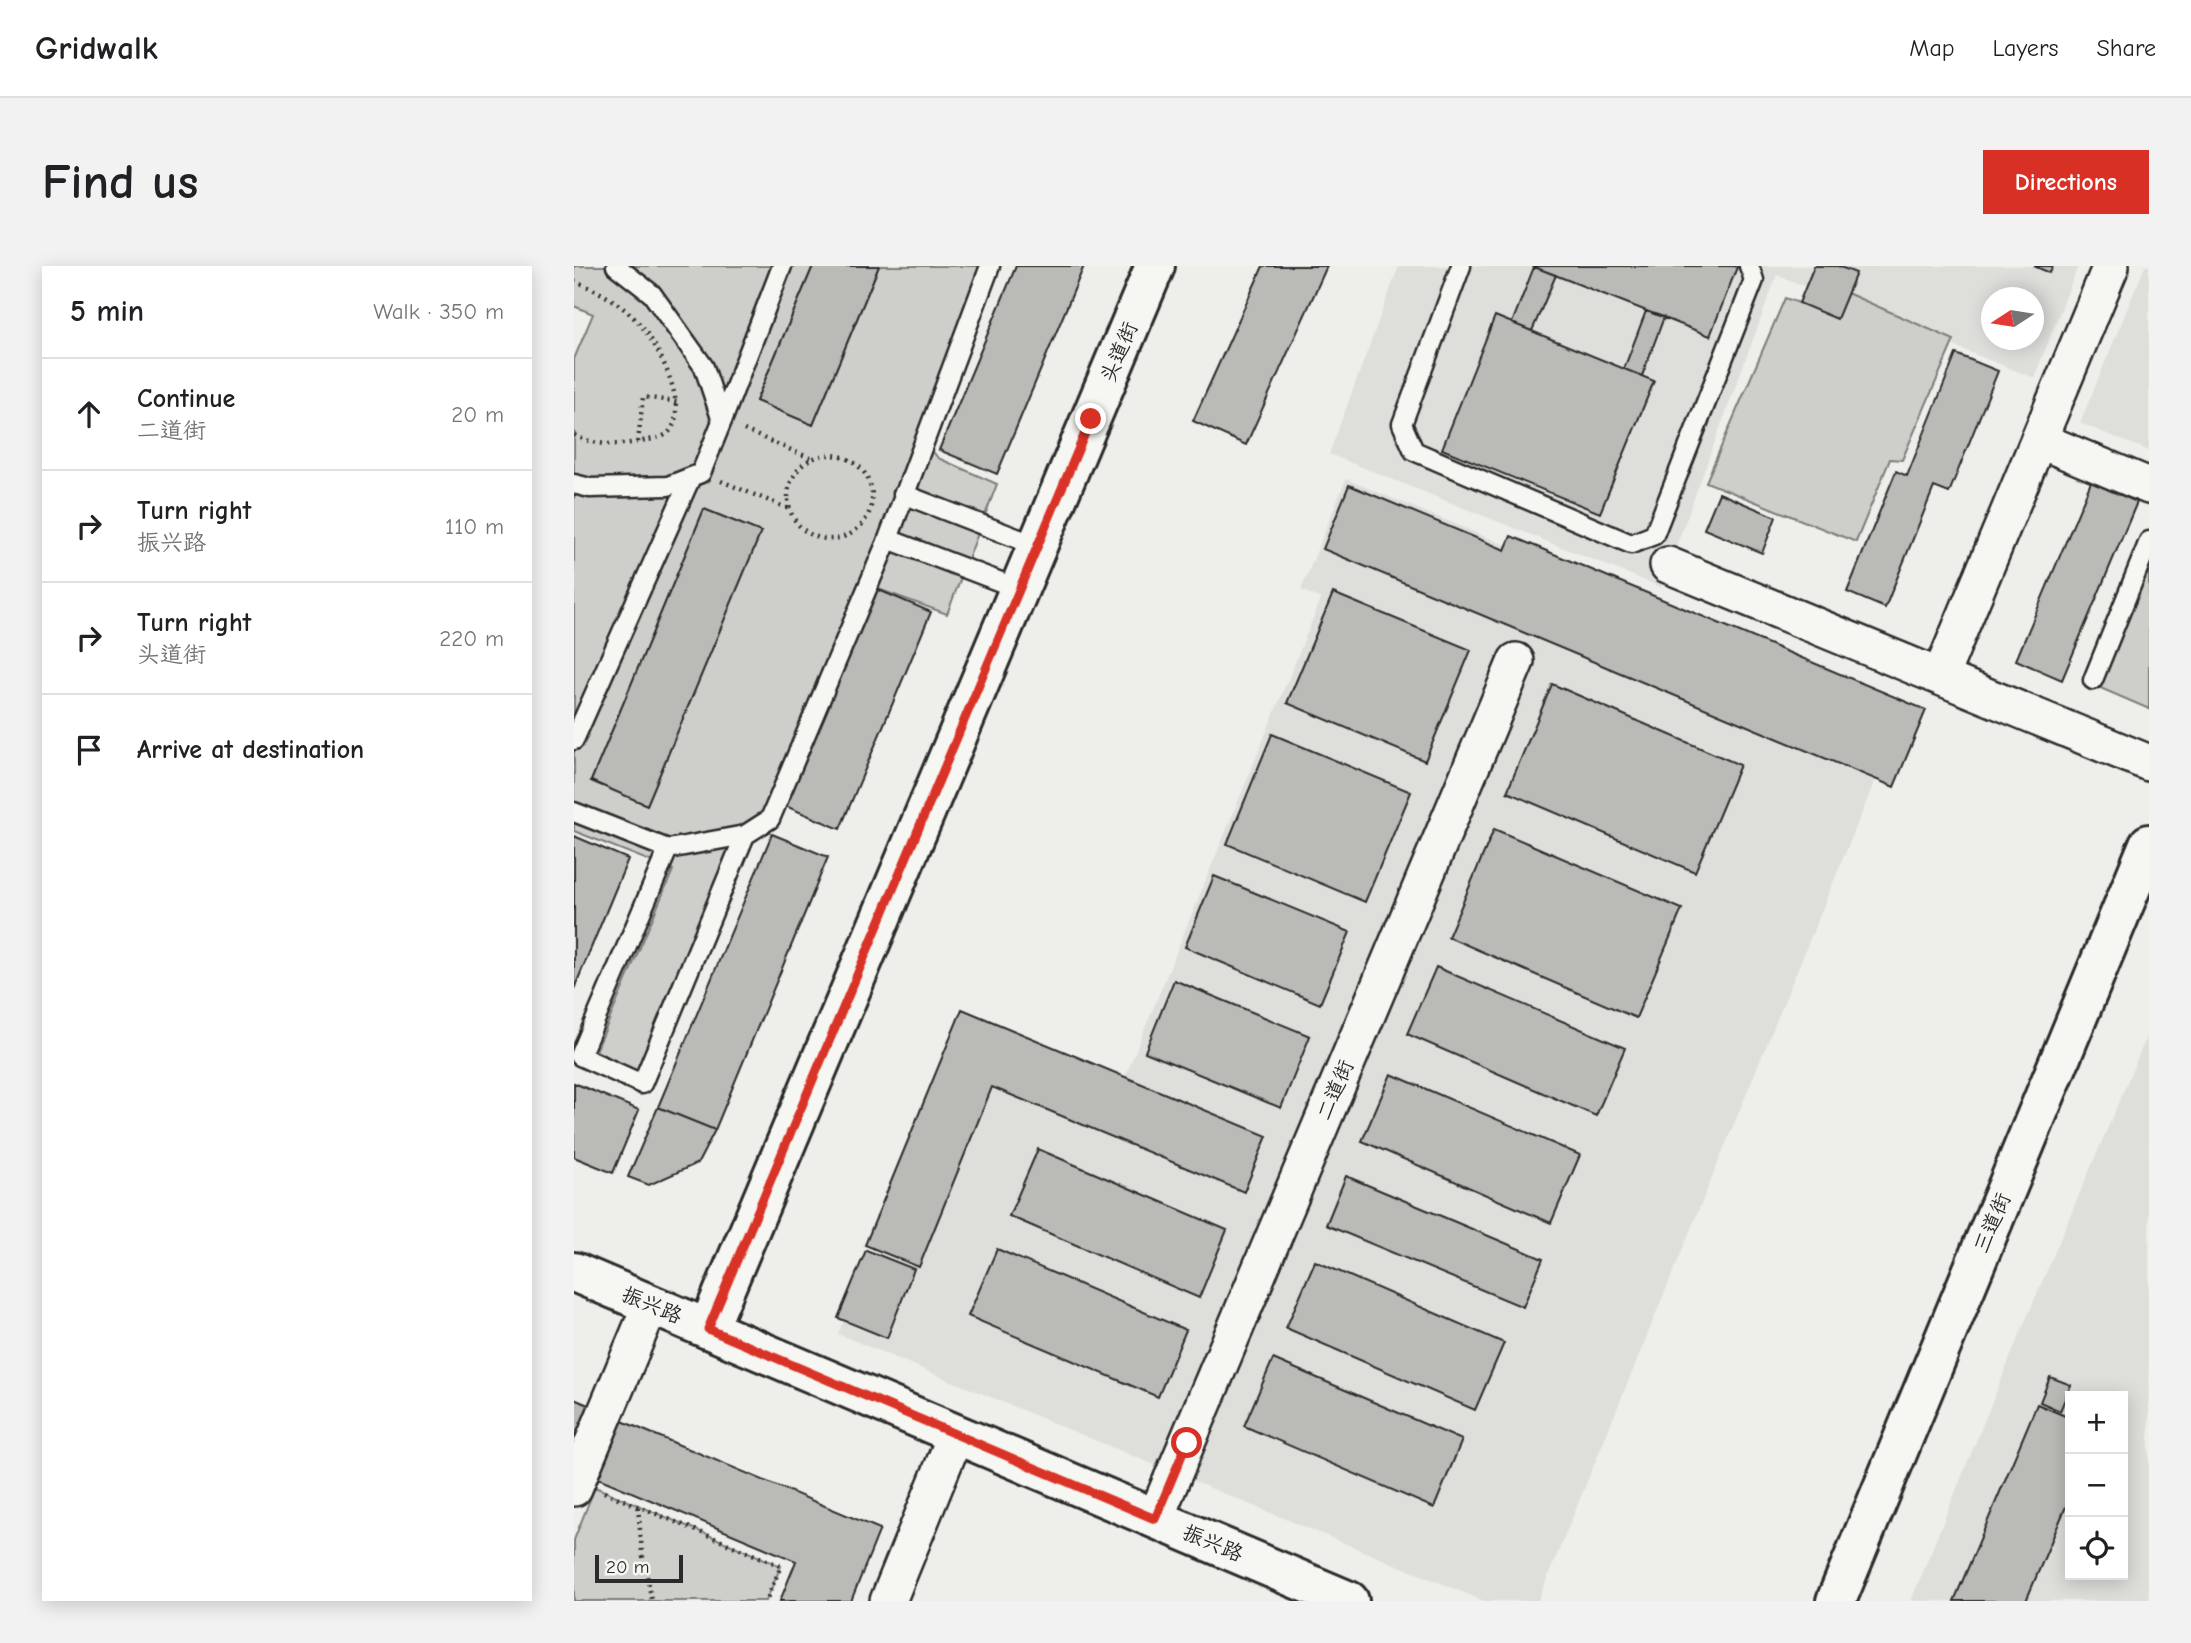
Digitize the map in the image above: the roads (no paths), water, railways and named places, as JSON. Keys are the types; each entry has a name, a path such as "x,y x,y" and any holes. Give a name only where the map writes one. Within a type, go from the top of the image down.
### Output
{"street":[{"name":"头道街","path":"708,1329 1156,266"},
{"path":"1940,677 2111,266"},
{"path":"2039,440 2149,486"},
{"path":"1668,565 2149,763"},
{"name":"二道街","path":"1155,1519 1516,661"},
{"name":"三道街","path":"1836,1601 2149,844"},
{"name":"振兴路","path":"574,1272 1349,1601"},
{"path":"575,1485 650,1304"},
{"path":"888,1601 956,1434"}],"lane":[{"path":"617,266 652,293 704,366 722,421"},
{"path":"574,740 722,421 782,266"},
{"path":"574,811 668,849 745,835 770,819 888,539 989,266"},
{"path":"1461,266 1402,424 1414,451 1632,544 1654,535 1754,280 1749,266"},
{"path":"574,484 590,488 668,486 696,475"},
{"path":"903,494 1037,546"},
{"path":"888,539 1019,589"},
{"path":"2093,680 2149,541"},
{"path":"668,849 580,1056 642,1084 745,835"}]}
